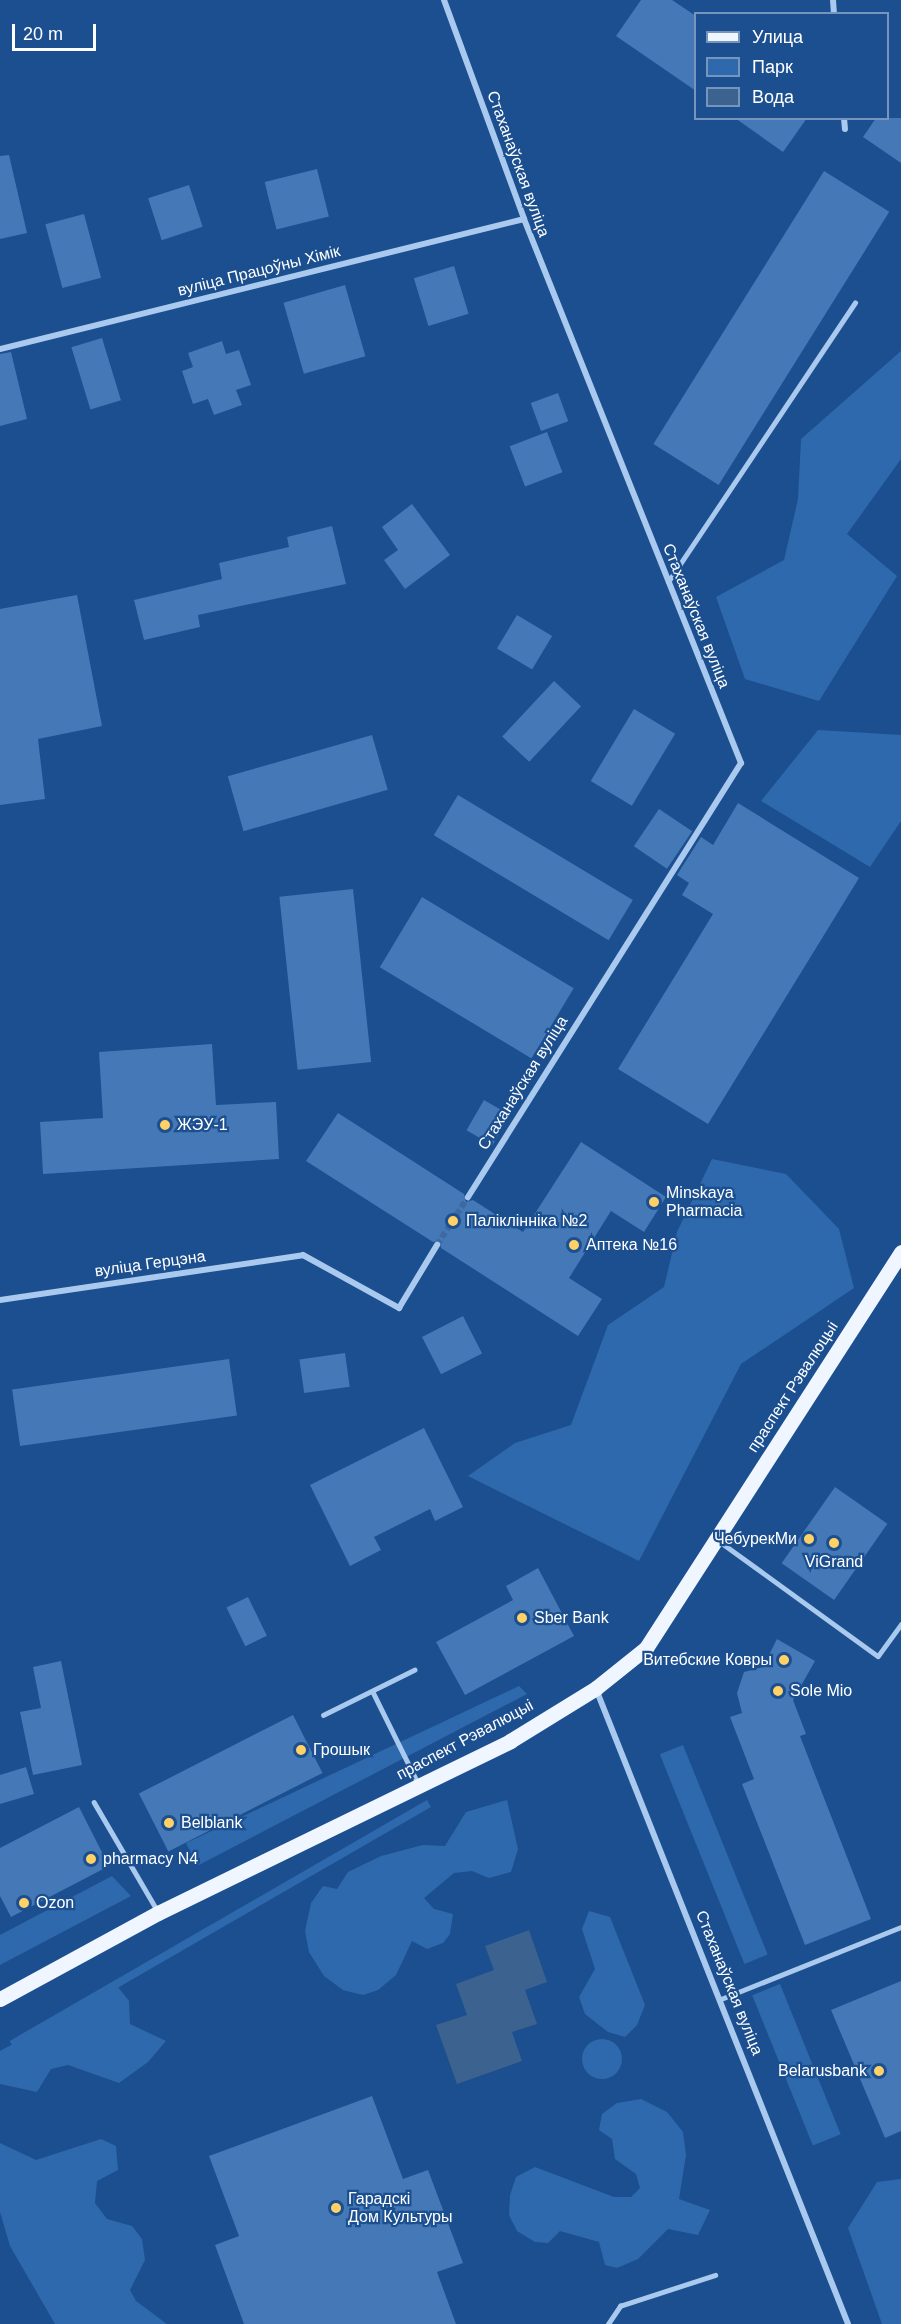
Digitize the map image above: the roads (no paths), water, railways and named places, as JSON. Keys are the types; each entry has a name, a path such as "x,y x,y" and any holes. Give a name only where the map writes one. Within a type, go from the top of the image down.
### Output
{"main road":[{"name":"праспект Рэвалюцыі","path":"0,1999 158,1912 510,1741 596,1688 646,1648 901,1252"}],"street":[{"name":"Стаханаўская вуліца","path":"444,0 524,219 741,763 468,1197"},
{"path":"844,120 845,129"},
{"name":"вуліца Працоўны Хімік","path":"0,349 524,219"},
{"name":"вуліца Герцэна","path":"0,1300 303,1255 399,1308 438,1245"},
{"name":"Стаханаўская вуліца","path":"596,1688 848,2324"}],"lane":[{"path":"668,582 855,303"},
{"path":"717,1539 878,1656 901,1624"},
{"path":"323,1715 414,1670"},
{"path":"373,1692 419,1785"},
{"path":"94,1802 158,1912"},
{"path":"721,1999 901,1927"},
{"path":"608,2324 620,2306 715,2275"}],"water":[{"path":"529,1930 547,1982 525,1990 537,2024 512,2032 522,2061 457,2084 436,2025 467,2015 456,1984 494,1970 485,1946"}],"tunnel":[{"path":"437,1245 468,1197"}],"place":[{"name":"ЖЭУ-1","path":"165,1125"},
{"name":"Minskaya Pharmacia","path":"654,1202"},
{"name":"Паліклінніка №2","path":"453,1221"},
{"name":"Аптека №16","path":"574,1245"},
{"name":"ЧебурекМи","path":"809,1539"},
{"name":"ViGrand","path":"834,1543"},
{"name":"Sber Bank","path":"522,1618"},
{"name":"Витебские Ковры","path":"784,1660"},
{"name":"Sole Mio","path":"778,1691"},
{"name":"Грошык","path":"301,1750"},
{"name":"Belblank","path":"169,1823"},
{"name":"pharmacy N4","path":"91,1859"},
{"name":"Ozon","path":"24,1903"},
{"name":"Belarusbank","path":"879,2071"},
{"name":"Гарадскі Дом Культуры","path":"336,2208"}]}
